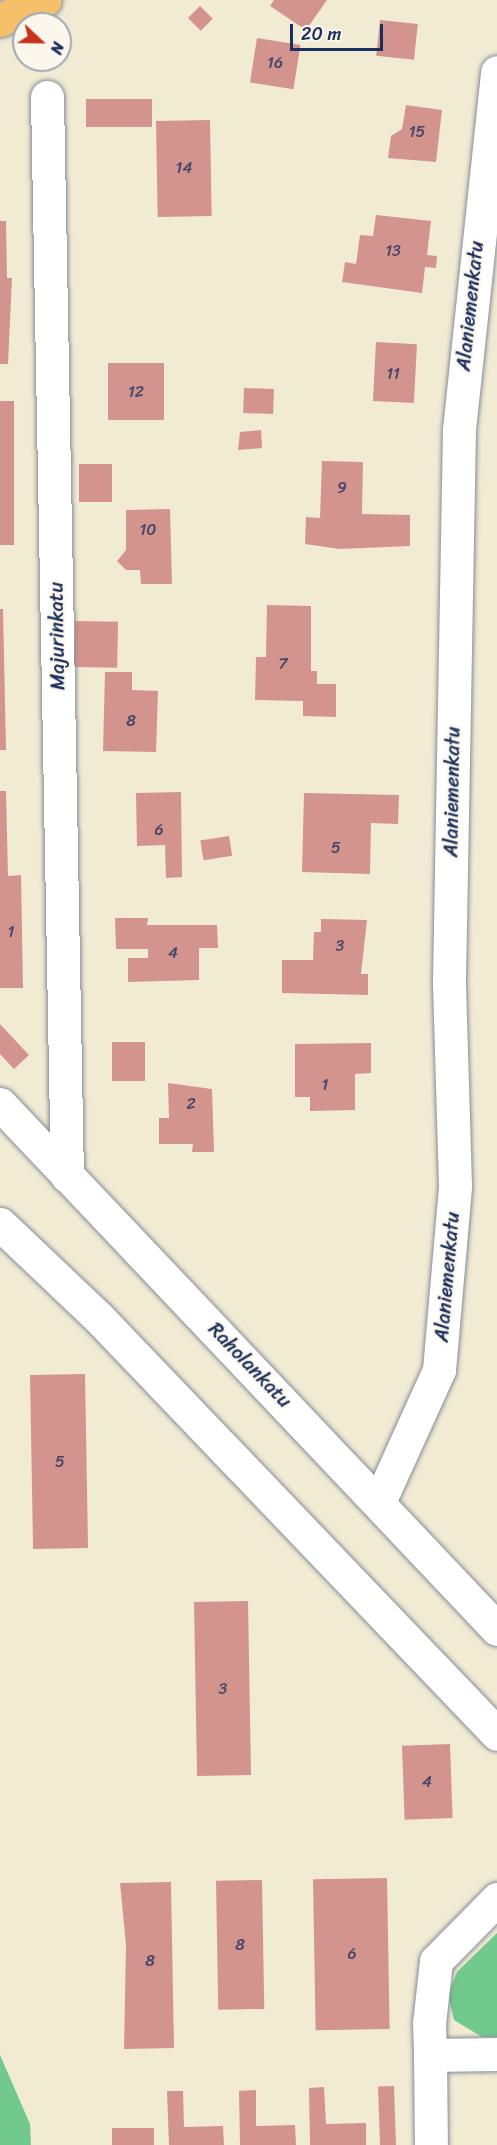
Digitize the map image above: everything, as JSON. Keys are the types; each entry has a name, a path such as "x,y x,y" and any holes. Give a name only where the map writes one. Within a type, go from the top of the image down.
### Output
{"highway":[{"path":"0,20 45,0"}],"street":[{"name":"Alaniemenkatu","path":"380,1500 439,1370 454,1198 449,980 460,416 497,72"},
{"name":"Majurinkatu","path":"47,97 67,1176"},
{"name":"Raholankatu","path":"0,1104 380,1500 497,1629"},
{"path":"0,1224 98,1317 497,1734"},
{"path":"431,2145 430,1988 436,1961 497,1899"},
{"path":"430,2055 497,2054"}],"green space":[{"path":"497,1933 497,2037 482,2037 454,2020 448,1995 457,1972"},
{"path":"0,2055 30,2124 31,2145 0,2145"}],"building":[{"path":"274,0 327,0 306,30 270,6"},
{"path":"200,6 213,19 201,31 188,18"},
{"path":"380,20 418,24 414,60 376,56"},
{"path":"257,38 300,45 293,89 250,82"},
{"path":"86,99 152,99 152,127 86,127"},
{"path":"406,105 442,110 436,162 388,158 391,136 402,129"},
{"path":"210,120 212,216 158,217 156,121"},
{"path":"376,215 431,221 427,255 437,256 436,268 425,267 422,293 342,282 345,262 356,264 360,235 373,236"},
{"path":"0,221 6,221 7,278 12,278 8,364 0,364"},
{"path":"376,342 417,344 414,403 373,401"},
{"path":"108,363 164,363 164,420 108,420"},
{"path":"244,388 274,389 273,414 243,413"},
{"path":"0,401 14,401 14,545 0,545"},
{"path":"261,430 262,448 238,450 240,432"},
{"path":"322,461 363,462 362,514 410,515 410,546 340,549 305,544 306,517 320,518"},
{"path":"79,464 112,464 112,502 79,502"},
{"path":"170,509 172,584 141,584 140,570 126,570 117,561 126,550 126,510"},
{"path":"267,605 311,606 311,671 317,671 317,684 336,684 336,717 303,716 303,701 255,700 256,657 266,657"},
{"path":"0,609 3,609 6,750 0,750"},
{"path":"75,621 118,622 117,668 74,667"},
{"path":"105,672 132,672 132,690 158,691 156,752 103,751"},
{"path":"0,791 6,791 8,876 21,875 23,988 0,988"},
{"path":"181,792 182,877 166,878 165,845 137,846 136,793"},
{"path":"304,793 399,795 398,824 371,823 370,874 302,872"},
{"path":"229,836 232,856 203,860 200,841"},
{"path":"115,918 148,918 147,925 217,925 218,948 199,948 199,980 128,982 128,958 148,958 148,949 116,949"},
{"path":"321,919 367,920 361,974 368,974 368,995 282,993 282,960 313,960 314,932 321,932"},
{"path":"0,1024 29,1055 14,1069 0,1054"},
{"path":"112,1042 145,1042 145,1081 112,1081"},
{"path":"371,1043 371,1073 355,1074 355,1110 310,1111 310,1097 295,1097 295,1044"},
{"path":"168,1083 212,1089 214,1152 192,1152 193,1144 159,1144 159,1118 169,1118"},
{"path":"85,1374 88,1548 33,1549 30,1375"},
{"path":"248,1601 251,1775 197,1776 194,1602"},
{"path":"450,1744 453,1818 405,1820 402,1746"},
{"path":"387,1878 390,2029 316,2030 313,1879"},
{"path":"262,1880 264,2009 218,2010 216,1881"},
{"path":"171,1882 174,2048 124,2049 126,1945 120,1883"},
{"path":"394,2086 396,2145 380,2145 378,2087"},
{"path":"324,2087 326,2124 366,2123 366,2145 310,2145 309,2088"},
{"path":"256,2090 256,2126 295,2125 296,2145 240,2145 239,2091"},
{"path":"167,2091 183,2091 184,2127 223,2126 224,2145 169,2145"},
{"path":"112,2128 154,2128 154,2145 112,2145"}]}
